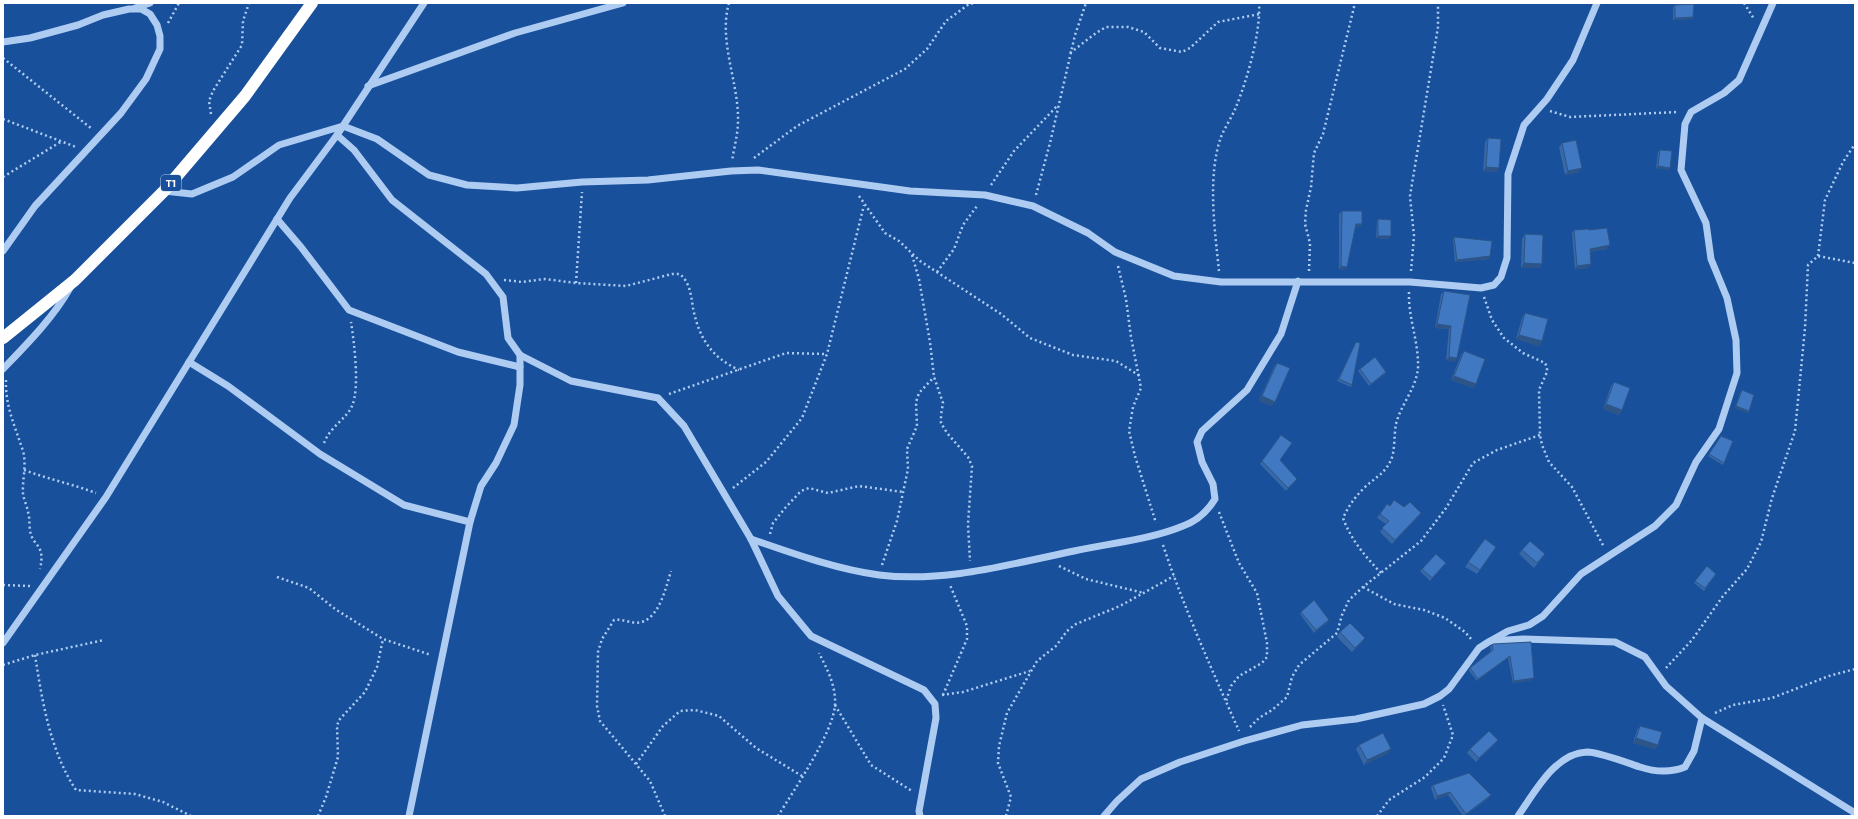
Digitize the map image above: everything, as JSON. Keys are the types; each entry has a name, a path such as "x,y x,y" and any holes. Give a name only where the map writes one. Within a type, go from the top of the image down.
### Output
{"highway":[{"name":"T1","path":"3,338 8,330 75,280 164,191 245,96 312,3"}],"street":[{"path":"3,42 30,38 78,25 103,15 150,3"},
{"path":"3,643 106,497 290,198 337,135 424,3"},
{"path":"368,86 515,33 623,3"},
{"path":"164,191 192,194 232,177 280,145 343,126 377,139 404,160 429,175 467,185 517,188 582,182 648,180 758,170 910,191 985,195 1033,206 1088,232 1115,252 1174,276 1221,282 1410,282 1481,288 1494,285 1501,277 1508,258 1508,174 1524,125 1539,108 1574,60 1597,3"},
{"path":"1104,816 1117,800 1141,779 1180,762 1244,741 1302,725 1356,719 1424,704 1440,696 1449,689 1479,648 1508,631 1529,625 1543,616 1581,574 1655,526 1676,505 1696,462 1719,429 1737,373 1736,340 1727,298 1711,259 1706,223 1681,170 1685,124 1691,112 1724,93 1739,80 1772,3"},
{"path":"3,251 35,206 121,112 146,79 160,49 160,36 157,25 150,14 141,9 129,9"},
{"path":"337,135 354,150 392,200 486,274 503,297 508,338 520,356 571,381 658,398 684,426 751,539 778,596 811,636 924,690 935,704 936,718 921,796 919,811 920,816"},
{"path":"277,219 301,247 349,310 458,352 520,367"},
{"path":"5,367 64,299 75,280"},
{"path":"751,539 807,558 879,574 924,577 1000,568 1160,533 1184,526 1206,513 1215,499 1213,484 1202,462 1197,442 1202,431 1247,390 1281,334 1298,281"},
{"path":"409,816 470,522 481,486 496,463 514,425 520,385 520,356"},
{"path":"189,362 228,386 320,454 404,505 470,522"},
{"path":"1490,641 1567,639 1615,642 1645,657 1666,686 1702,718 1855,813"},
{"path":"1518,816 1555,766 1573,754 1589,752 1646,769 1672,772 1685,768 1694,751 1702,718"}],"path":[{"path":"160,36 179,3"},
{"path":"213,134 209,101 220,78 242,45 243,21 249,3"},
{"path":"729,3 726,12 727,44 738,122 734,171"},
{"path":"734,171 797,126 905,69 927,49 946,21 969,4 975,3"},
{"path":"1033,206 1074,35 1086,3"},
{"path":"1221,282 1213,216 1216,164 1221,138 1236,107 1250,65 1260,14 1259,3"},
{"path":"1309,282 1310,243 1305,224 1314,153 1323,134 1355,3"},
{"path":"1380,573 1361,552 1347,529 1343,518 1364,488 1381,476 1392,459 1397,422 1412,393 1418,369 1417,340 1409,306 1414,236 1410,196 1437,34 1438,3"},
{"path":"1070,53 1096,32 1106,27 1128,27 1144,32 1160,48 1182,52 1190,48 1218,22 1260,14"},
{"path":"3,58 100,136"},
{"path":"937,272 954,249 963,225 1014,151 1058,105"},
{"path":"1539,108 1570,117 1599,117 1650,112 1691,112"},
{"path":"3,119 62,141 85,152"},
{"path":"3,177 62,141"},
{"path":"1658,675 1692,640 1723,596 1747,569 1761,542 1772,498 1795,431 1806,328 1808,265 1818,256 1825,200 1843,162 1855,144"},
{"path":"576,283 582,182"},
{"path":"851,184 864,205 885,233 899,241 912,254 937,272 1001,314 1030,338 1073,355 1116,361 1140,376"},
{"path":"725,495 766,462 802,418 827,354 864,205"},
{"path":"1115,252 1126,299 1131,337 1140,376 1141,388 1133,407 1130,431 1135,456 1174,576 1241,734 1258,718 1272,710 1287,697 1292,677 1299,665 1337,633 1342,615 1349,600 1421,540 1446,508 1473,463 1497,450 1540,435"},
{"path":"912,254 919,279 930,342 934,377 943,403 940,415 941,423 947,433 968,457 972,466 968,524 971,571"},
{"path":"1818,256 1855,264"},
{"path":"486,274 508,281 522,282 545,278 576,283 626,286 672,274 680,274 686,279 699,332 710,350 723,363 739,370"},
{"path":"1481,288 1492,320 1504,338 1523,353 1545,363 1547,367 1547,372 1539,390 1540,435 1549,462 1572,487 1609,556"},
{"path":"320,454 327,436 352,406 356,382 354,340 349,310"},
{"path":"658,398 786,354 827,354"},
{"path":"5,367 5,394 15,432 23,452 23,495 28,512 30,531 41,550 42,560 39,574"},
{"path":"879,574 897,521 908,469 907,449 917,426 916,402 919,393 934,377"},
{"path":"24,470 106,497"},
{"path":"766,544 773,523 802,491 809,488 828,493 859,486 903,492"},
{"path":"1215,499 1227,536 1239,563 1257,593 1267,643 1267,657 1262,663 1239,676 1231,686 1226,701"},
{"path":"1045,557 1063,569 1086,578 1144,593"},
{"path":"666,816 650,780 600,721 597,706 598,652 602,639 614,620 631,623 642,622 653,614 663,596 671,571"},
{"path":"943,695 967,639 967,626 945,574"},
{"path":"1006,816 1011,798 998,763 1000,746 1007,713 1037,661 1056,646 1067,631 1076,624 1120,606 1174,576"},
{"path":"277,577 309,588 335,609 383,639 412,650 442,658"},
{"path":"3,585 34,587"},
{"path":"1363,587 1394,604 1424,610 1445,618 1465,632 1479,648"},
{"path":"778,816 828,730 835,705 832,678 811,636"},
{"path":"318,816 326,797 338,757 337,726 339,720 365,692 377,667 383,639"},
{"path":"3,665 35,655 104,640"},
{"path":"35,655 43,705 61,761 76,790 135,794 163,802 191,816"},
{"path":"1702,718 1733,705 1772,698 1829,676 1855,669"},
{"path":"929,696 969,691 1030,671"},
{"path":"1377,816 1389,800 1425,777 1444,758 1453,735 1440,696"},
{"path":"835,705 871,766 921,796"},
{"path":"636,764 663,726 680,711 695,710 719,716 756,748 802,776"}],"building":[{"path":"1694,4 1693,17 1675,18 1675,5"},
{"path":"1488,138 1501,139 1499,168 1486,167"},
{"path":"1576,140 1582,168 1568,171 1562,143"},
{"path":"1660,150 1672,151 1670,168 1658,166"},
{"path":"1342,211 1362,211 1362,224 1356,224 1347,267 1341,266"},
{"path":"1378,219 1391,220 1391,236 1378,236"},
{"path":"1607,228 1610,245 1590,249 1591,264 1577,266 1574,230"},
{"path":"1525,234 1543,235 1542,264 1524,263"},
{"path":"1454,237 1492,241 1490,256 1457,260"},
{"path":"1444,291 1470,295 1457,358 1449,357 1451,326 1437,324"},
{"path":"1525,313 1548,319 1542,341 1519,335"},
{"path":"1356,342 1360,343 1352,385 1339,379"},
{"path":"1464,351 1485,359 1476,384 1454,376"},
{"path":"1375,357 1386,372 1371,384 1360,369"},
{"path":"1277,363 1290,368 1275,402 1262,396"},
{"path":"1614,382 1630,388 1622,410 1606,404"},
{"path":"1742,390 1754,395 1749,411 1736,406"},
{"path":"1281,435 1292,443 1280,460 1297,479 1288,488 1262,461"},
{"path":"1721,436 1733,441 1724,463 1709,454"},
{"path":"1394,500 1404,507 1410,502 1421,513 1395,540 1382,528 1389,521 1380,514 1387,504 1390,506"},
{"path":"1485,539 1496,547 1480,570 1468,562"},
{"path":"1530,541 1545,554 1537,563 1522,550"},
{"path":"1436,554 1446,563 1432,578 1422,569"},
{"path":"1707,566 1716,574 1705,588 1695,581"},
{"path":"1314,600 1329,620 1316,630 1301,612"},
{"path":"1350,623 1365,638 1355,648 1340,632"},
{"path":"1531,642 1534,678 1514,681 1510,656 1478,679 1470,668 1493,650 1493,644"},
{"path":"1640,726 1662,732 1658,745 1636,738"},
{"path":"1489,731 1498,740 1479,758 1470,749"},
{"path":"1383,733 1391,749 1367,760 1359,745"},
{"path":"1469,773 1491,795 1466,814 1450,792 1437,796 1433,785"}]}
